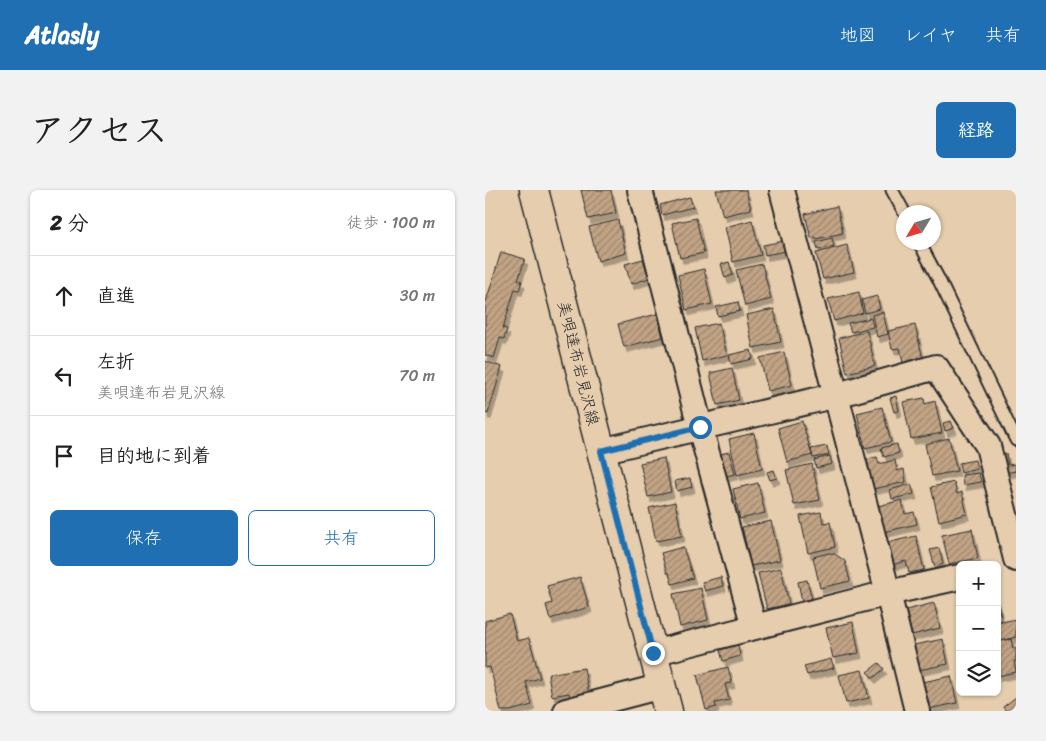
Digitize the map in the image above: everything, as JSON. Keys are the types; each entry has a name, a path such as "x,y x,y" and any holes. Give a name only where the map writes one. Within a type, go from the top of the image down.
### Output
{"main road":[{"name":"美唄達布岩見沢線","path":"534,190 665,698"}],"street":[{"path":"640,190 700,427 754,628"},
{"path":"782,190 837,395 917,711"},
{"path":"601,451 837,395 936,367 988,446 1016,559"},
{"path":"1001,567 1016,564"},
{"path":"653,653 888,593 956,578"},
{"path":"566,711 665,698"}],"lane":[{"path":"892,190 900,205"},
{"path":"923,250 1016,440"}],"building":[{"path":"581,190 611,190 616,213 588,219"},
{"path":"716,190 746,190 751,209 723,216"},
{"path":"690,197 693,207 662,215 660,205"},
{"path":"837,206 843,233 816,239 816,237 811,238 805,214"},
{"path":"696,218 704,253 680,258 672,223"},
{"path":"618,220 626,253 598,261 589,227"},
{"path":"752,220 761,255 733,262 725,227"},
{"path":"832,238 834,246 818,250 816,242"},
{"path":"784,241 786,251 765,255 763,245"},
{"path":"847,245 854,272 823,279 816,253"},
{"path":"501,252 525,259 518,280 522,281 519,290 515,289 503,328 507,329 504,339 500,338 494,358 485,355 485,305"},
{"path":"643,259 649,278 631,284 625,264"},
{"path":"729,262 733,275 725,278 721,264"},
{"path":"762,264 771,299 745,306 736,270"},
{"path":"704,269 712,304 686,310 678,275"},
{"path":"859,292 863,313 834,321 828,299"},
{"path":"877,296 880,309 865,313 862,300"},
{"path":"738,302 740,311 718,316 716,307"},
{"path":"774,309 781,342 753,348 746,315"},
{"path":"883,312 888,334 877,337 872,315"},
{"path":"657,314 663,337 624,347 618,324"},
{"path":"871,318 873,327 851,332 848,323"},
{"path":"719,323 727,355 702,361 695,328"},
{"path":"915,325 923,359 903,363 900,348 892,349 888,331"},
{"path":"867,331 875,366 847,373 839,338"},
{"path":"751,350 753,359 731,364 729,355"},
{"path":"784,352 792,385 768,391 760,358"},
{"path":"485,361 502,367 488,414 485,413"},
{"path":"732,368 739,400 717,405 710,373"},
{"path":"896,396 899,411 894,412 890,398"},
{"path":"924,398 925,404 935,401 942,433 911,439 903,402"},
{"path":"882,407 891,442 865,448 857,413"},
{"path":"802,421 812,455 787,462 778,428"},
{"path":"951,421 954,428 945,431 943,423"},
{"path":"754,433 762,469 737,475 729,439"},
{"path":"949,438 957,471 932,476 925,444"},
{"path":"897,444 899,453 884,457 881,448"},
{"path":"827,446 829,455 813,458 811,449"},
{"path":"729,452 735,474 726,476 720,454"},
{"path":"1006,453 1008,465 1015,464 1016,471 1004,473 1001,454"},
{"path":"830,456 832,464 816,468 814,460"},
{"path":"877,457 879,464 895,460 897,471 904,469 906,482 873,489 867,459"},
{"path":"664,458 671,492 648,497 640,463"},
{"path":"975,460 977,469 961,473 959,463"},
{"path":"812,464 820,500 794,505 786,470"},
{"path":"774,470 777,478 770,480 767,472"},
{"path":"979,473 981,482 963,485 962,475"},
{"path":"690,478 692,487 677,491 675,481"},
{"path":"954,482 957,494 962,492 967,514 939,521 931,487"},
{"path":"758,483 765,513 740,519 733,489"},
{"path":"911,484 914,494 892,499 890,490"},
{"path":"902,500 905,514 914,512 917,524 884,532 878,506"},
{"path":"675,502 682,536 656,541 649,508"},
{"path":"821,512 823,523 830,522 835,547 808,553 800,516"},
{"path":"771,521 780,560 751,566 742,527"},
{"path":"972,529 978,558 956,561 949,564 942,535"},
{"path":"916,536 924,570 909,573 906,561 891,565 886,543"},
{"path":"683,547 693,578 672,584 661,553"},
{"path":"939,548 943,564 935,567 930,550"},
{"path":"829,553 835,554 845,561 850,581 820,588 813,557"},
{"path":"781,568 789,604 767,609 758,573"},
{"path":"580,577 589,607 550,619 546,605 552,603 547,586"},
{"path":"721,577 723,586 705,591 702,582"},
{"path":"807,580 812,599 802,601 798,582"},
{"path":"701,588 708,620 680,627 673,594"},
{"path":"934,603 940,628 912,635 906,610"},
{"path":"510,614 517,641 529,638 540,678 526,682 532,705 510,711 501,711 490,667 485,668 485,621"},
{"path":"1016,619 1016,637 1001,641 1001,622"},
{"path":"853,622 859,653 833,658 826,628"},
{"path":"943,639 948,664 919,670 914,645"},
{"path":"1011,639 1013,649 1016,648 1016,661 1014,661 1016,672 1001,675 1001,641"},
{"path":"738,645 740,656 723,661 720,650"},
{"path":"831,659 834,668 807,675 804,666"},
{"path":"879,663 884,669 873,678 867,672"},
{"path":"728,667 732,683 725,684 729,700 715,703 716,707 706,710 697,675"},
{"path":"584,668 589,694 570,697 569,693 552,696 548,674"},
{"path":"862,670 869,698 846,703 839,675"},
{"path":"951,676 957,703 928,709 923,682"},
{"path":"1016,697 1016,711 1006,711 1003,707"}],"route":[{"path":"653,653 601,451 700,427"}]}
